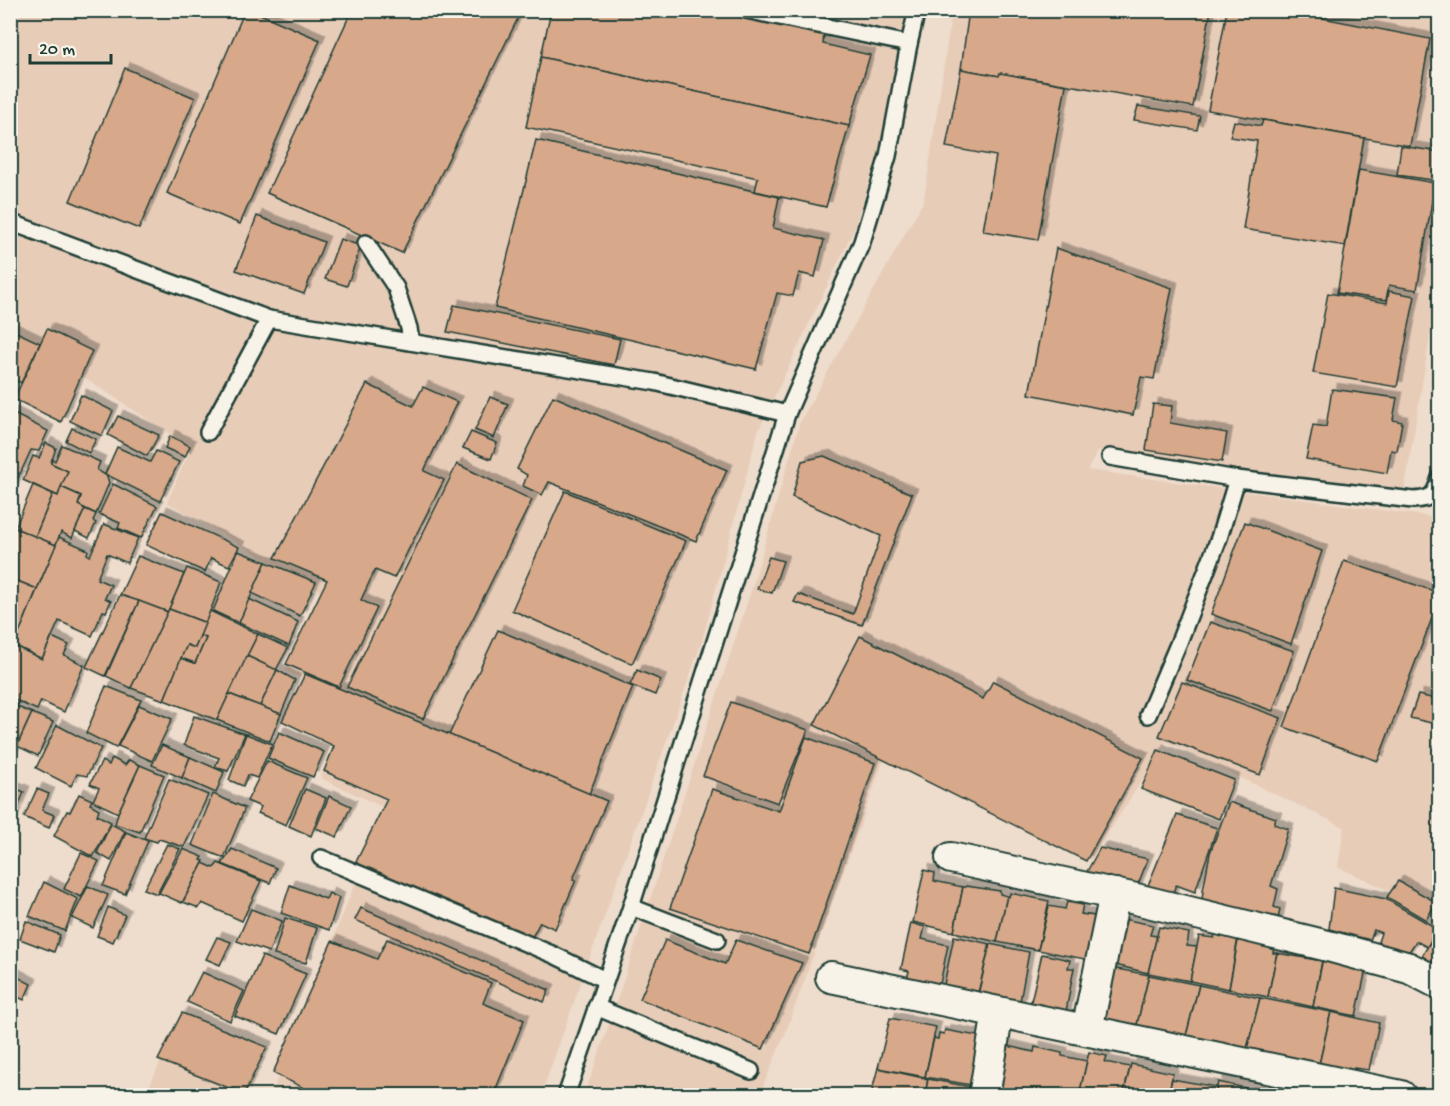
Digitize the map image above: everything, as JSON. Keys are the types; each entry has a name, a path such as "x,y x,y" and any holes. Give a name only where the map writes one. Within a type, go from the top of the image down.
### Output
{"street":[{"path":"951,858 1115,894 1332,947 1409,968 1440,984"},
{"path":"1087,1030 1115,894"},
{"path":"831,977 1401,1095"},
{"path":"984,1095 998,1012"}],"lane":[{"path":"746,10 909,44"},
{"path":"566,1095 631,906 788,414 862,243 888,156 917,10"},
{"path":"10,222 269,319 654,382 788,414"},
{"path":"366,243 396,288 409,328 411,342"},
{"path":"208,432 269,319"},
{"path":"1110,458 1237,479 1413,500 1432,496 1440,478"},
{"path":"1148,715 1219,538 1237,479"},
{"path":"321,858 554,955 605,980"},
{"path":"631,906 717,940"},
{"path":"596,1007 751,1071"}],"shaded area":[{"path":"10,11 920,11 915,37 854,229 758,431 702,641 541,1095 271,1095 385,808 320,778 334,746 288,722 308,681 285,671 320,591 167,502 191,448 11,329"},
{"path":"952,11 1439,11 1439,282 1404,492 1098,451 1087,470 1439,518 1439,913 1338,867 1344,827 1166,742 1091,860 884,759 785,1034 759,1095 584,1096 752,588 800,422 924,200"},
{"path":"161,1061 247,1095 145,1096"}],"building":[{"path":"245,10 251,10 320,40 240,224 167,193"},
{"path":"352,10 522,10 402,253 267,193"},
{"path":"551,10 724,10 824,33 823,44 870,55 849,126 541,57"},
{"path":"969,10 1211,10 1193,107 1000,73 999,76 961,69"},
{"path":"1227,10 1282,10 1430,39 1410,146 1208,110"},
{"path":"541,57 849,126 826,207 755,191 758,178 526,127"},
{"path":"125,68 195,98 139,229 70,201"},
{"path":"961,69 999,76 1000,73 1066,85 1038,240 983,231 996,156 946,147"},
{"path":"1138,106 1200,116 1197,130 1134,120"},
{"path":"1263,120 1364,138 1345,246 1243,229 1257,141 1230,137 1234,121 1261,126"},
{"path":"536,140 779,197 773,228 824,240 815,277 799,273 793,296 777,293 756,369 495,308"},
{"path":"1401,146 1440,152 1440,181 1397,175"},
{"path":"1359,170 1435,183 1417,290 1389,285 1386,300 1337,293"},
{"path":"257,216 324,242 304,294 236,270"},
{"path":"340,239 361,246 347,286 325,279"},
{"path":"1056,248 1172,288 1154,379 1141,377 1133,415 1029,394"},
{"path":"1389,291 1415,296 1397,387 1313,373 1328,293 1387,303"},
{"path":"454,305 620,339 614,365 447,332"},
{"path":"10,329 40,343 21,383 10,377"},
{"path":"47,329 92,351 61,422 14,399"},
{"path":"367,384 413,406 423,387 457,402 424,471 444,480 394,578 375,570 361,600 377,608 339,687 286,664 327,580 275,558"},
{"path":"1332,389 1397,398 1393,420 1402,422 1397,451 1391,450 1387,473 1306,459 1313,425 1326,427"},
{"path":"81,395 113,411 102,436 70,421"},
{"path":"553,396 727,470 696,541 549,482 542,495 523,486 527,475 517,469"},
{"path":"490,397 508,404 494,438 475,430"},
{"path":"1153,404 1172,406 1170,423 1227,433 1222,462 1146,450"},
{"path":"10,412 48,431 39,451 31,450 20,474 10,470"},
{"path":"118,416 159,435 147,456 108,435"},
{"path":"72,428 96,439 89,453 66,441"},
{"path":"471,432 497,443 491,459 463,448"},
{"path":"170,436 190,446 185,457 165,448"},
{"path":"46,443 56,448 51,463 68,471 58,496 23,480 33,456 39,458"},
{"path":"62,445 100,462 97,470 107,476 109,483 96,514 78,505 81,496 61,487 68,471 51,463 52,459 55,461"},
{"path":"117,447 150,462 156,451 179,462 160,501 105,474"},
{"path":"824,456 912,494 862,625 794,602 798,594 853,614 881,536 792,497 802,461"},
{"path":"457,464 532,500 423,719 347,687"},
{"path":"10,472 19,476 10,494"},
{"path":"113,484 157,506 141,538 118,528 120,523 99,514"},
{"path":"33,485 53,494 35,537 15,528"},
{"path":"61,487 81,496 78,505 85,509 72,538 61,532 56,545 35,537 53,494 58,496"},
{"path":"565,491 686,541 632,664 512,610"},
{"path":"85,509 96,514 93,521 96,523 89,538 75,531"},
{"path":"162,512 239,547 229,566 211,558 205,572 146,545"},
{"path":"1245,522 1322,551 1291,644 1211,614"},
{"path":"104,524 138,538 127,563 107,554 97,579 111,585 105,598 111,601 106,612 103,611 92,636 59,621 42,659 14,645 59,537 88,550 87,554 90,556"},
{"path":"15,528 56,545 37,589 10,578 10,538"},
{"path":"238,551 266,562 239,623 213,611"},
{"path":"138,556 184,574 168,612 120,595"},
{"path":"769,557 783,561 772,593 757,589"},
{"path":"1344,561 1440,593 1378,761 1284,727"},
{"path":"266,562 316,582 300,616 252,593"},
{"path":"187,568 221,582 206,623 169,609"},
{"path":"10,578 37,589 17,638 10,635"},
{"path":"120,595 139,601 105,676 86,667"},
{"path":"249,599 298,622 289,646 239,623"},
{"path":"139,601 168,612 131,688 106,676"},
{"path":"169,609 206,623 195,648 187,645 164,700 131,688"},
{"path":"210,611 258,634 217,720 164,700 181,658 195,663 206,638 200,636"},
{"path":"1210,622 1294,651 1273,711 1187,680"},
{"path":"498,630 633,687 589,794 449,735"},
{"path":"258,634 288,648 276,670 247,656"},
{"path":"200,636 206,638 195,663 181,658 187,645 195,648"},
{"path":"860,636 983,699 993,681 1143,758 1086,861 814,725"},
{"path":"52,637 69,645 64,655 84,665 64,712 41,701 37,710 10,698 10,644 42,659"},
{"path":"247,656 277,670 260,706 229,694"},
{"path":"277,670 295,680 281,714 260,706"},
{"path":"637,670 661,680 655,695 630,685"},
{"path":"305,674 607,801 573,879 576,880 555,929 540,922 530,941 352,870 387,799 324,771 334,746 282,721"},
{"path":"1182,682 1281,718 1260,775 1159,736"},
{"path":"106,686 141,700 116,748 86,733"},
{"path":"229,694 281,714 270,741 217,720"},
{"path":"1418,695 1440,700 1440,725 1410,718"},
{"path":"731,702 808,730 778,803 703,776"},
{"path":"10,704 32,713 11,759 10,759"},
{"path":"139,705 172,719 152,761 118,746"},
{"path":"32,713 53,722 38,756 17,746"},
{"path":"194,716 245,734 228,771 215,767 219,758 184,745"},
{"path":"57,725 101,748 87,776 77,774 71,786 36,768"},
{"path":"279,732 324,752 313,777 268,758"},
{"path":"246,734 272,744 257,778 248,775 243,786 229,780"},
{"path":"806,737 875,763 809,954 670,908 712,789 779,811"},
{"path":"162,745 190,757 182,778 152,765"},
{"path":"1158,750 1234,780 1219,819 1141,789"},
{"path":"190,757 224,772 216,793 182,778"},
{"path":"112,758 125,765 129,760 140,765 118,813 93,801 99,788 90,784 102,761 109,765"},
{"path":"267,761 307,778 286,825 258,813 261,807 247,801"},
{"path":"140,765 164,775 140,832 115,824"},
{"path":"169,779 208,795 184,847 159,839 157,842 144,838"},
{"path":"10,786 24,792 11,825 10,824"},
{"path":"37,789 49,794 42,810 54,815 49,828 24,817"},
{"path":"305,789 326,798 311,836 289,826"},
{"path":"79,794 92,800 90,804 99,809 97,815 111,822 93,857 54,836"},
{"path":"213,794 245,808 224,858 192,845"},
{"path":"329,796 351,806 337,837 316,828"},
{"path":"1229,802 1276,818 1274,824 1288,829 1271,886 1278,889 1274,907 1280,909 1276,929 1201,910 1210,853"},
{"path":"1177,815 1217,828 1195,892 1176,885 1167,906 1142,900"},
{"path":"111,824 125,831 111,861 97,853"},
{"path":"126,832 148,841 125,894 103,886"},
{"path":"167,844 180,849 157,894 144,889"},
{"path":"1100,848 1148,859 1133,897 1080,884"},
{"path":"183,849 203,857 201,860 204,861 182,903 159,893"},
{"path":"232,849 276,868 270,883 222,864"},
{"path":"81,853 99,861 81,897 64,889"},
{"path":"203,863 214,868 218,863 261,881 242,921 202,903 199,908 183,902"},
{"path":"924,870 935,873 934,881 963,887 954,932 913,922"},
{"path":"1398,881 1436,902 1426,920 1387,897"},
{"path":"44,882 78,899 65,931 29,916"},
{"path":"290,885 326,899 329,893 339,898 329,930 281,913"},
{"path":"88,886 108,895 93,928 72,918"},
{"path":"963,887 1000,891 1000,894 1007,896 997,942 954,932"},
{"path":"1334,888 1386,899 1438,929 1427,947 1416,941 1405,958 1377,945 1381,933 1374,930 1370,940 1329,929"},
{"path":"1010,893 1049,901 1038,950 997,942 1007,896 1009,897"},
{"path":"1067,902 1083,905 1081,914 1095,916 1093,925 1105,927 1095,961 1038,950 1049,906 1065,909"},
{"path":"108,907 125,915 113,942 97,936"},
{"path":"361,908 549,990 544,1002 355,920"},
{"path":"251,909 282,921 269,952 237,941"},
{"path":"1113,917 1153,925 1150,935 1157,936 1148,973 1103,962"},
{"path":"285,918 317,928 306,963 274,955"},
{"path":"26,921 60,935 54,952 20,939"},
{"path":"911,923 925,927 922,939 948,945 939,989 906,983 909,971 901,969"},
{"path":"1159,927 1189,933 1187,946 1197,947 1190,981 1148,973"},
{"path":"1438,929 1440,930 1440,981 1429,974 1435,964 1422,956"},
{"path":"1215,934 1238,938 1229,989 1190,981 1199,936 1214,938"},
{"path":"1239,935 1274,945 1273,953 1277,953 1268,997 1229,989"},
{"path":"954,936 990,944 975,1005 942,994"},
{"path":"217,937 231,942 220,965 206,959"},
{"path":"387,939 491,983 483,1003 524,1020 493,1096 298,1096 302,1087 273,1073 332,941 377,959"},
{"path":"665,940 725,964 736,940 802,963 763,1049 640,999"},
{"path":"990,944 1029,952 1018,1013 977,999"},
{"path":"1277,953 1322,961 1313,1007 1268,997"},
{"path":"1324,953 1366,969 1356,1016 1313,1007"},
{"path":"1042,954 1070,960 1068,968 1074,968 1065,1017 1029,1010"},
{"path":"262,956 306,974 279,1034 235,1016"},
{"path":"1101,966 1149,975 1135,1033 1089,1022"},
{"path":"202,972 244,991 230,1021 187,1002"},
{"path":"10,973 31,984 24,1000 10,993"},
{"path":"1149,975 1199,985 1184,1044 1135,1033"},
{"path":"1199,985 1260,998 1244,1061 1184,1044"},
{"path":"1260,998 1331,1012 1318,1069 1244,1061"},
{"path":"1331,1012 1379,1023 1369,1070 1354,1068 1352,1077 1318,1069"},
{"path":"182,1013 267,1047 244,1094 158,1060"},
{"path":"890,1018 936,1027 925,1077 878,1068"},
{"path":"945,1030 983,1037 971,1085 925,1077 934,1038 938,1039 939,1033 944,1034"},
{"path":"1003,1045 1034,1052 1035,1047 1087,1061 1079,1096 1009,1096 992,1092"},
{"path":"1089,1052 1107,1056 1105,1062 1130,1067 1123,1096 1079,1096"},
{"path":"1131,1064 1173,1073 1168,1096 1123,1096"},
{"path":"878,1068 928,1079 925,1096 871,1094"},
{"path":"928,1079 971,1087 969,1096 925,1096"},
{"path":"1172,1079 1217,1087 1215,1096 1168,1096"},
{"path":"1218,1082 1259,1091 1259,1096 1215,1096"}]}
